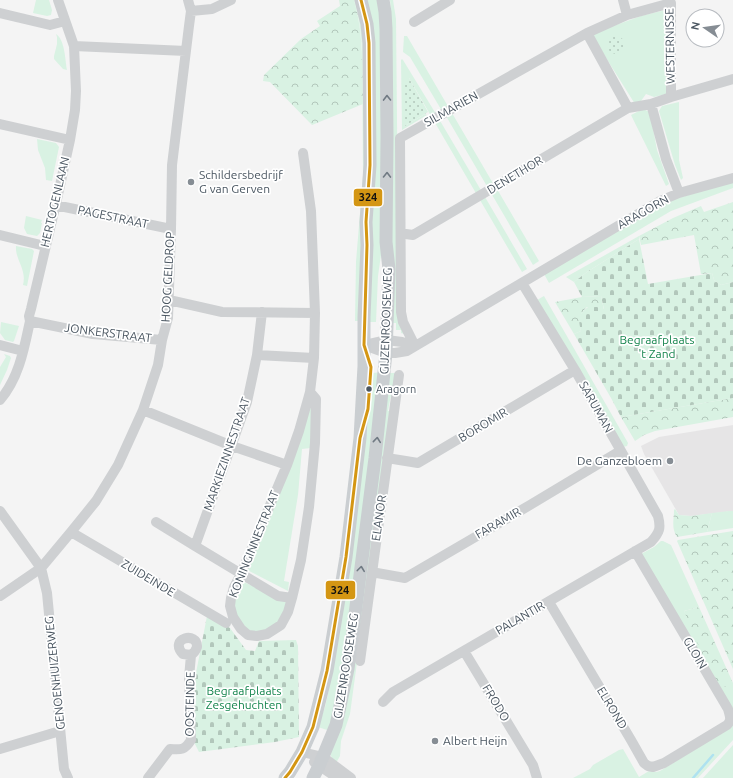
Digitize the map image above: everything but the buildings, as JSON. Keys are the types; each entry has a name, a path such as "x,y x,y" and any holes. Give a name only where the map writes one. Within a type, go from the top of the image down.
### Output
{"main road":[{"name":"GIJZENROOISEWEG","path":"286,778 302,752 313,727 327,671 346,557 360,438 367,245 366,222 370,165 369,43 367,24 361,0"},
{"name":"GIJZENROOISEWEG","path":"313,778 336,725 348,669 375,458 387,346 389,269 386,242 386,28 383,0"}],"street":[{"name":"HERTOGENLAAN","path":"0,400 13,380 24,351 30,321 29,316 70,140 75,110 76,91 74,46 58,0"},
{"name":"HOOG GELDROP","path":"0,596 41,568 96,501 118,465 143,410 158,365 162,340 168,318 172,165 192,11 188,0"},
{"path":"192,11 212,9 231,0"},
{"path":"414,22 450,0"},
{"path":"623,0 627,15"},
{"path":"671,3 682,0"},
{"name":"WESTERNISSE","path":"586,33 627,15 671,3 671,97 651,104 628,108"},
{"path":"0,13 50,25 65,21"},
{"path":"586,33 628,108"},
{"name":"SILMARIEN","path":"401,235 400,138 586,33"},
{"path":"74,46 186,51"},
{"path":"671,97 733,79"},
{"path":"651,104 666,159 679,193"},
{"name":"DENETHOR","path":"401,235 413,235 628,108"},
{"path":"0,124 70,140"},
{"name":"KONINGINNESTRAAT","path":"303,153 311,211 315,313 314,358 310,392 287,466 234,587 231,598 230,606 233,617 240,629 248,635 257,636 267,634 281,625 288,612 292,598 301,560 309,507 315,443 316,399 310,392"},
{"name":"ARAGORN","path":"364,345 387,346 395,353 407,351 660,201 679,193 733,178"},
{"name":"PAGESTRAAT","path":"55,205 171,229"},
{"path":"0,235 45,246"},
{"name":"GIJZENROOISEWEG","path":"401,235 401,312 403,322 415,346"},
{"name":"SARUMAN","path":"522,283 575,370 658,516 660,525 658,535"},
{"path":"169,300 222,312 315,313"},
{"name":"MARKIEZINNESTRAAT","path":"194,546 247,402 257,355 262,312"},
{"name":"JONKERSTRAAT","path":"30,321 93,334 162,340"},
{"path":"0,346 24,351"},
{"path":"257,355 314,358"},
{"name":"BOROMIR","path":"387,458 418,463 575,370"},
{"name":"ELANOR","path":"360,662 399,375"},
{"path":"143,410 232,446 287,466"},
{"name":"FARAMIR","path":"372,573 404,578 620,451"},
{"path":"0,511 41,568"},
{"path":"156,522 278,596 292,598"},
{"name":"ZUIDEINDE","path":"71,532 226,624"},
{"name":"PALANTIR","path":"383,702 393,692 651,542 658,535"},
{"name":"GLOIN","path":"635,551 730,713 731,718 727,725 696,744"},
{"name":"GENOENHUIZERWEG","path":"41,568 46,593 64,769 68,778"},
{"name":"ELROND","path":"549,602 644,763 653,767 660,765 696,744"},
{"name":"FRODO","path":"464,651 533,765 537,778"},
{"name":"OOSTEINDE","path":"148,778 170,749 179,750 186,747 191,740 189,678 191,655"},
{"path":"0,749 60,731"},
{"path":"302,752 351,778"},
{"path":"321,762 333,775 339,778"}],"shaded area":[{"path":"733,425 733,511 691,516 679,515 644,454 641,446 659,437"}],"green space":[{"path":"36,0 49,0 52,10 51,15 47,16 33,13"},
{"path":"339,0 354,0 357,13 362,52 363,104 312,125 270,82 263,81 264,75 301,39 320,26 317,21 340,6"},
{"path":"354,0 358,0 363,16 368,170 359,321 355,321 356,262 363,176 362,49 360,24"},
{"path":"363,0 380,0 384,234 378,276 376,322 368,322"},
{"path":"390,0 393,0 396,19 399,321 404,334 401,333 401,330 396,330 396,323 390,323"},
{"path":"669,9 670,93 654,97 646,94 641,101 635,104 591,34 641,16"},
{"path":"56,34 63,45 67,70 63,69 54,59 57,44"},
{"path":"404,36 407,36 449,108 442,111 410,57 403,52"},
{"path":"612,36 620,36 625,41 623,52 620,54 612,54 607,49 607,41"},
{"path":"402,59 436,114 431,116 409,78 405,126 425,114 427,115 402,130 401,60"},
{"path":"409,78 428,112 405,126 404,81"},
{"path":"679,102 679,160 683,178 681,180 659,111 662,106"},
{"path":"643,109 650,112 657,150 669,184 666,186 631,115"},
{"path":"452,113 494,185 488,188 446,116"},
{"path":"439,119 482,192 477,195 434,121"},
{"path":"37,139 56,143 59,147 52,181 46,180 45,168 38,150"},
{"path":"733,181 733,188 671,211 549,283 544,274 669,201"},
{"path":"497,189 539,261 533,265 491,193"},
{"path":"485,197 527,269 522,272 480,200"},
{"path":"733,202 733,282 721,285 714,280 712,273 701,274 694,235 641,245 639,236 673,218 701,206 704,212"},
{"path":"26,216 42,220 40,233 37,236 27,234 24,228"},
{"path":"639,236 639,239 574,282 566,277"},
{"name":"Begraafplaats 't Zand","path":"639,239 648,284 712,273 714,280 721,285 733,282 733,398 621,417 574,334 581,331 579,323 580,318 582,312 588,307 604,309 601,296 582,297 574,282"},
{"path":"16,246 32,249 34,251 27,286 23,285 24,279 17,256"},
{"path":"544,296 628,443 627,446 623,447 537,300"},
{"path":"601,296 604,310 597,307 587,307 582,312 580,318 581,331 574,334 555,302 582,297"},
{"path":"1,322 19,326 13,342 5,340 0,333"},
{"path":"4,354 10,356 11,358 0,385 0,367 6,357"},
{"path":"382,372 341,689 330,731 318,727 328,694 361,439 372,397 373,373"},
{"path":"387,373 396,373 393,395 391,395 388,411 391,411 350,714 341,741 340,756 336,763 330,754"},
{"path":"733,398 733,417 655,431 644,435 635,441 621,417"},
{"path":"312,404 311,448 302,449 298,495 284,581 289,582 288,591 247,570"},
{"path":"675,509 679,515 691,516 712,513 707,532 677,537 673,527"},
{"path":"733,511 733,528 707,532 712,513"},
{"path":"733,531 733,669 677,541"},
{"path":"661,541 671,545 699,607 684,611 725,687 733,687 733,713 641,554 654,547"},
{"path":"240,579 289,602 280,621 267,631 248,631 233,610"},
{"path":"699,607 733,683 733,687 725,687 713,680 684,611"},
{"name":"Begraafplaats Zesgehuchten","path":"207,616 230,628 246,650 255,651 259,641 296,640 298,646 299,737 275,742 199,752 194,742 195,678"},
{"path":"733,723 733,740 698,778 573,778 590,769 593,765 623,749 639,777 649,771 660,771 728,729"},
{"path":"733,745 733,778 703,778"}],"waterway":[{"path":"693,778 713,755"}],"transit line":[{"name":"324","path":"285,778 302,752 313,727 327,671 346,557 360,438 368,409 371,367 364,345 367,245 366,222 370,165 369,43 367,24 361,0"}],"place":[{"name":"Schildersbedrijf G van Gerven","path":"191,182"},
{"name":"Aragorn","path":"369,389"},
{"name":"De Ganzebloem","path":"670,461"},
{"name":"Albert Heijn","path":"435,741"}]}
